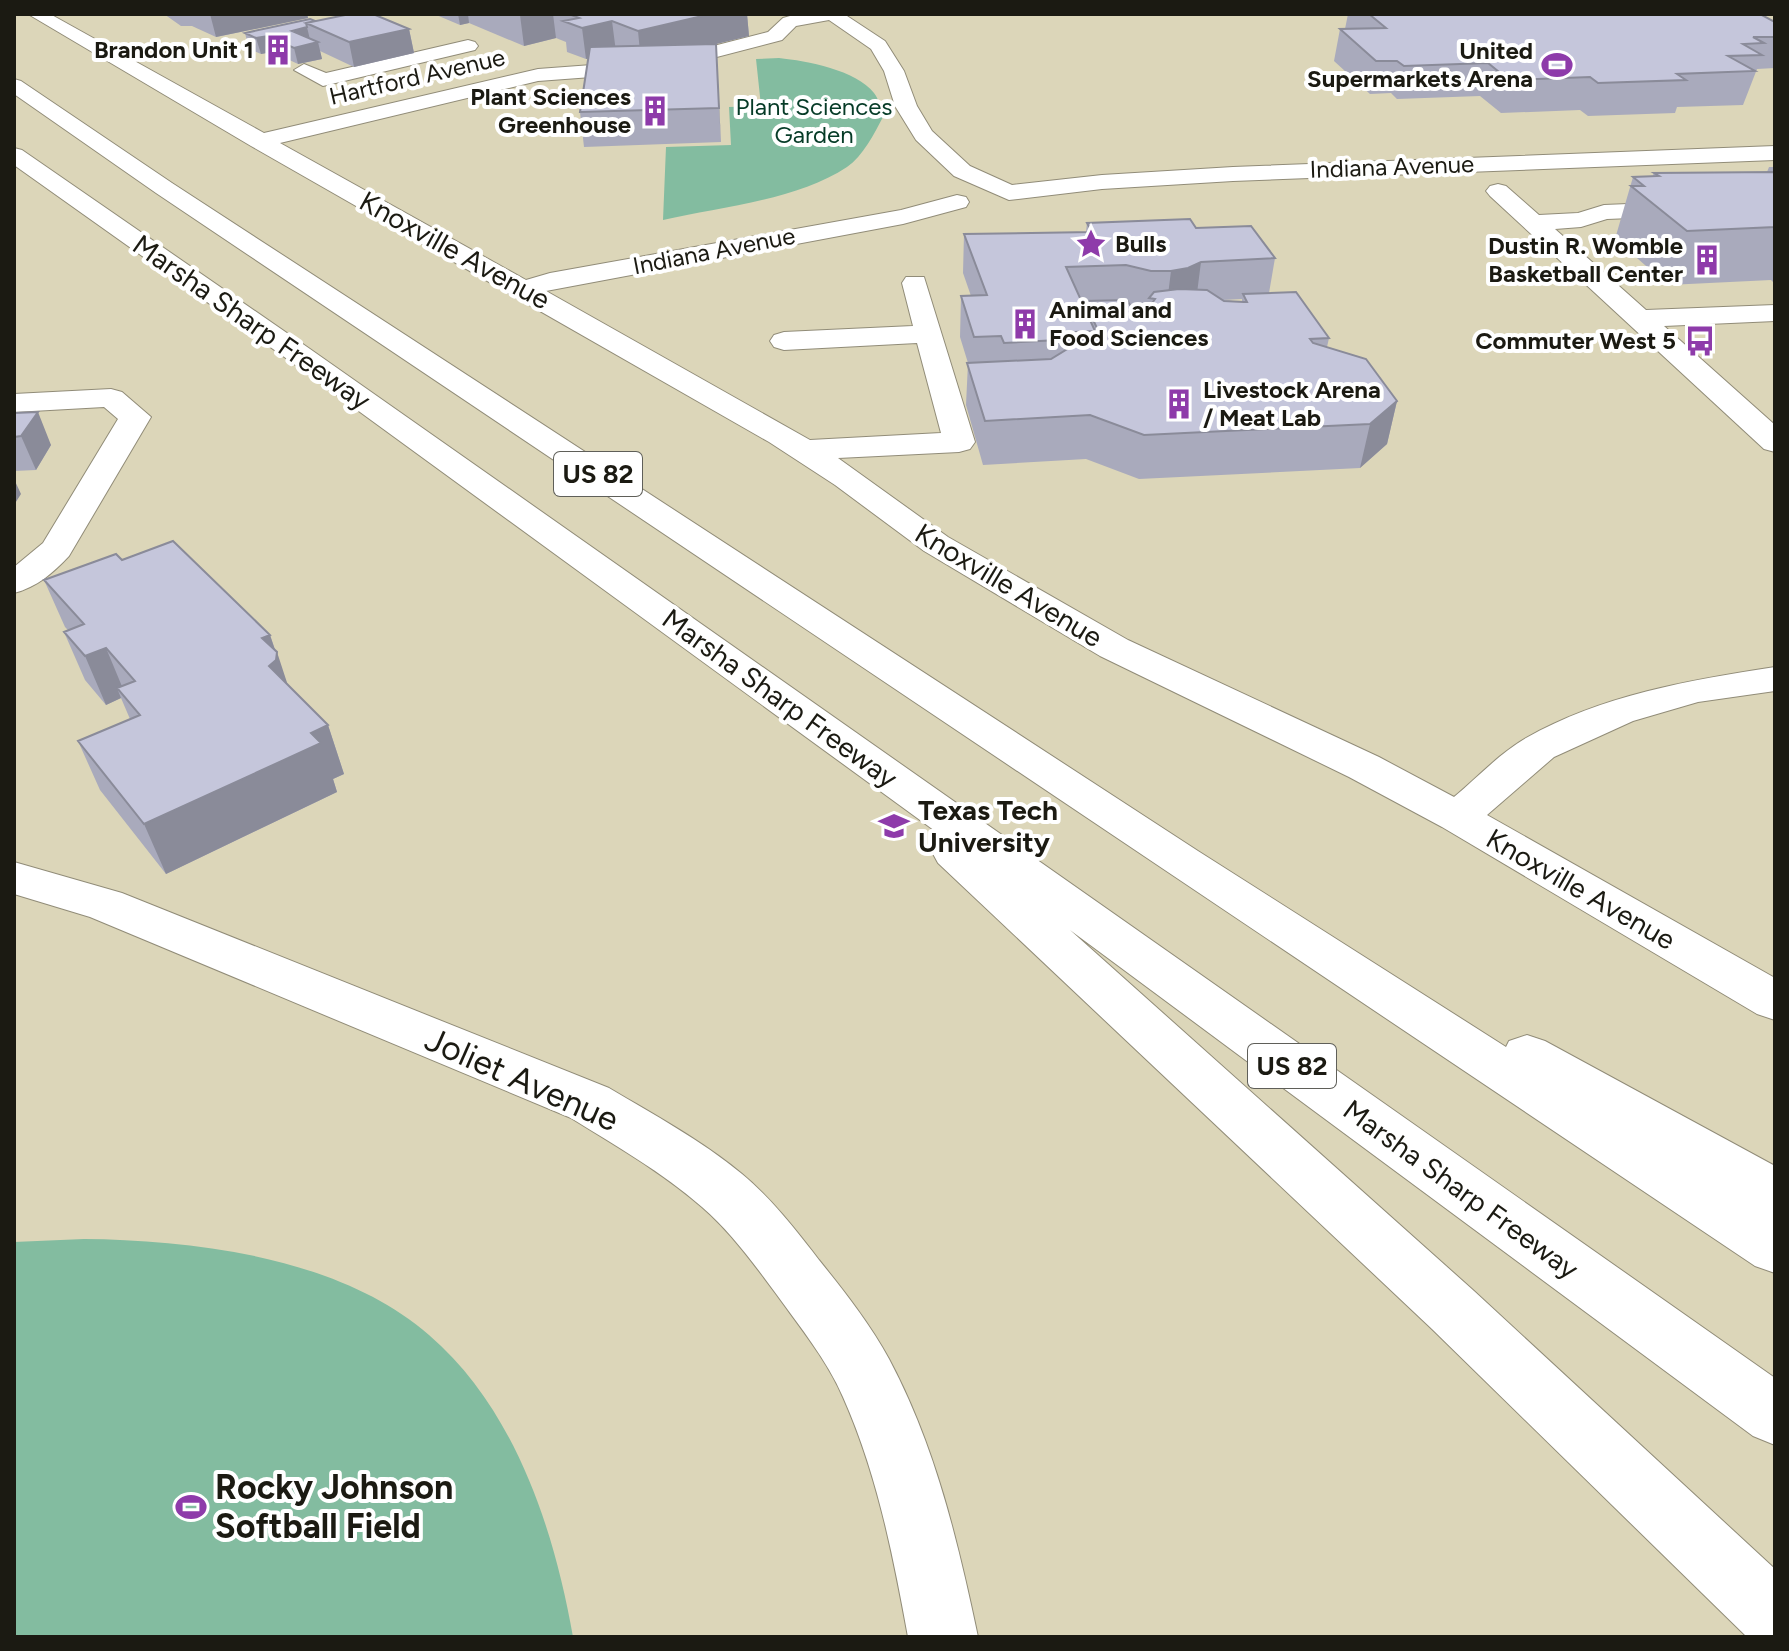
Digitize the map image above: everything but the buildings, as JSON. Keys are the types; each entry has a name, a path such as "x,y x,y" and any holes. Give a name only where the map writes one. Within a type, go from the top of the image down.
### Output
{"main road":[{"name":"Hartford Avenue","path":"259,141 538,75 659,66 775,36 781,20 833,14"},
{"path":"833,14 878,45 894,71 914,120 924,135 962,171 1030,201 1033,205 1027,214"},
{"path":"47,15 114,58 259,141"},
{"path":"304,70 323,80 475,49 443,36"},
{"path":"114,58 138,52"},
{"path":"510,64 538,75"},
{"name":"US 82","path":"14,85 164,188 1182,862 1775,1248"},
{"name":"Knoxville Avenue","path":"259,141 526,289 804,450 936,544 1114,648 1364,767 1457,817 1775,1001"},
{"name":"Indiana Avenue","path":"526,289 585,274 903,217 966,209 979,192 1009,193 1102,182 1220,174 1775,153"},
{"name":"Marsha Sharp Freeway","path":"14,155 808,717 1775,1415"},
{"path":"962,171 966,209"},
{"name":"Indiana Avenue","path":"1471,192 1525,190"},
{"path":"1498,191 1775,442"},
{"path":"1535,223 1581,220 1604,212 1775,205"},
{"path":"804,450 959,442 915,283"},
{"path":"1642,319 1775,313"},
{"path":"784,341 929,334"},
{"path":"14,403 111,398 135,417 57,549 40,566 14,582"},
{"path":"1457,817 1539,748 1619,712 1694,691 1775,679"},
{"path":"808,717 1441,1299 1775,1616"},
{"path":"1182,862 1775,1193"},
{"name":"Joliet Avenue","path":"14,878 106,905 590,1103 664,1147 724,1192 782,1256 829,1318 867,1379 902,1465 930,1571 943,1637"}],"shaded area":[{"name":"Texas Tech University","path":"14,14 1775,14 1775,1637 14,1637"}],"green space":[{"name":"Plant Sciences Garden","path":"779,58 817,64 843,73 856,78 874,93 883,117 863,151 847,167 827,178 782,195 663,220 666,147 731,145 729,107 761,106 756,59"},
{"path":"84,1239 173,1244 266,1258 354,1288 394,1309 429,1335 459,1365 485,1398 526,1473 555,1555 573,1637 14,1637 14,1242"}],"place":[{"name":"Brandon Unit 1","path":"278,50"},
{"name":"United Supermarkets Arena","path":"1557,65"},
{"name":"Plant Sciences Greenhouse","path":"655,111"},
{"name":"Bulls","path":"1091,244"},
{"name":"Dustin R. Womble Basketball Center","path":"1707,260"},
{"name":"Animal and Food Sciences","path":"1025,324"},
{"name":"Commuter West 5","path":"1700,341"},
{"name":"Livestock Arena / Meat Lab","path":"1179,404"},
{"name":"Texas Tech University","path":"894,826"},
{"name":"Rocky Johnson Softball Field","path":"191,1507"}]}
